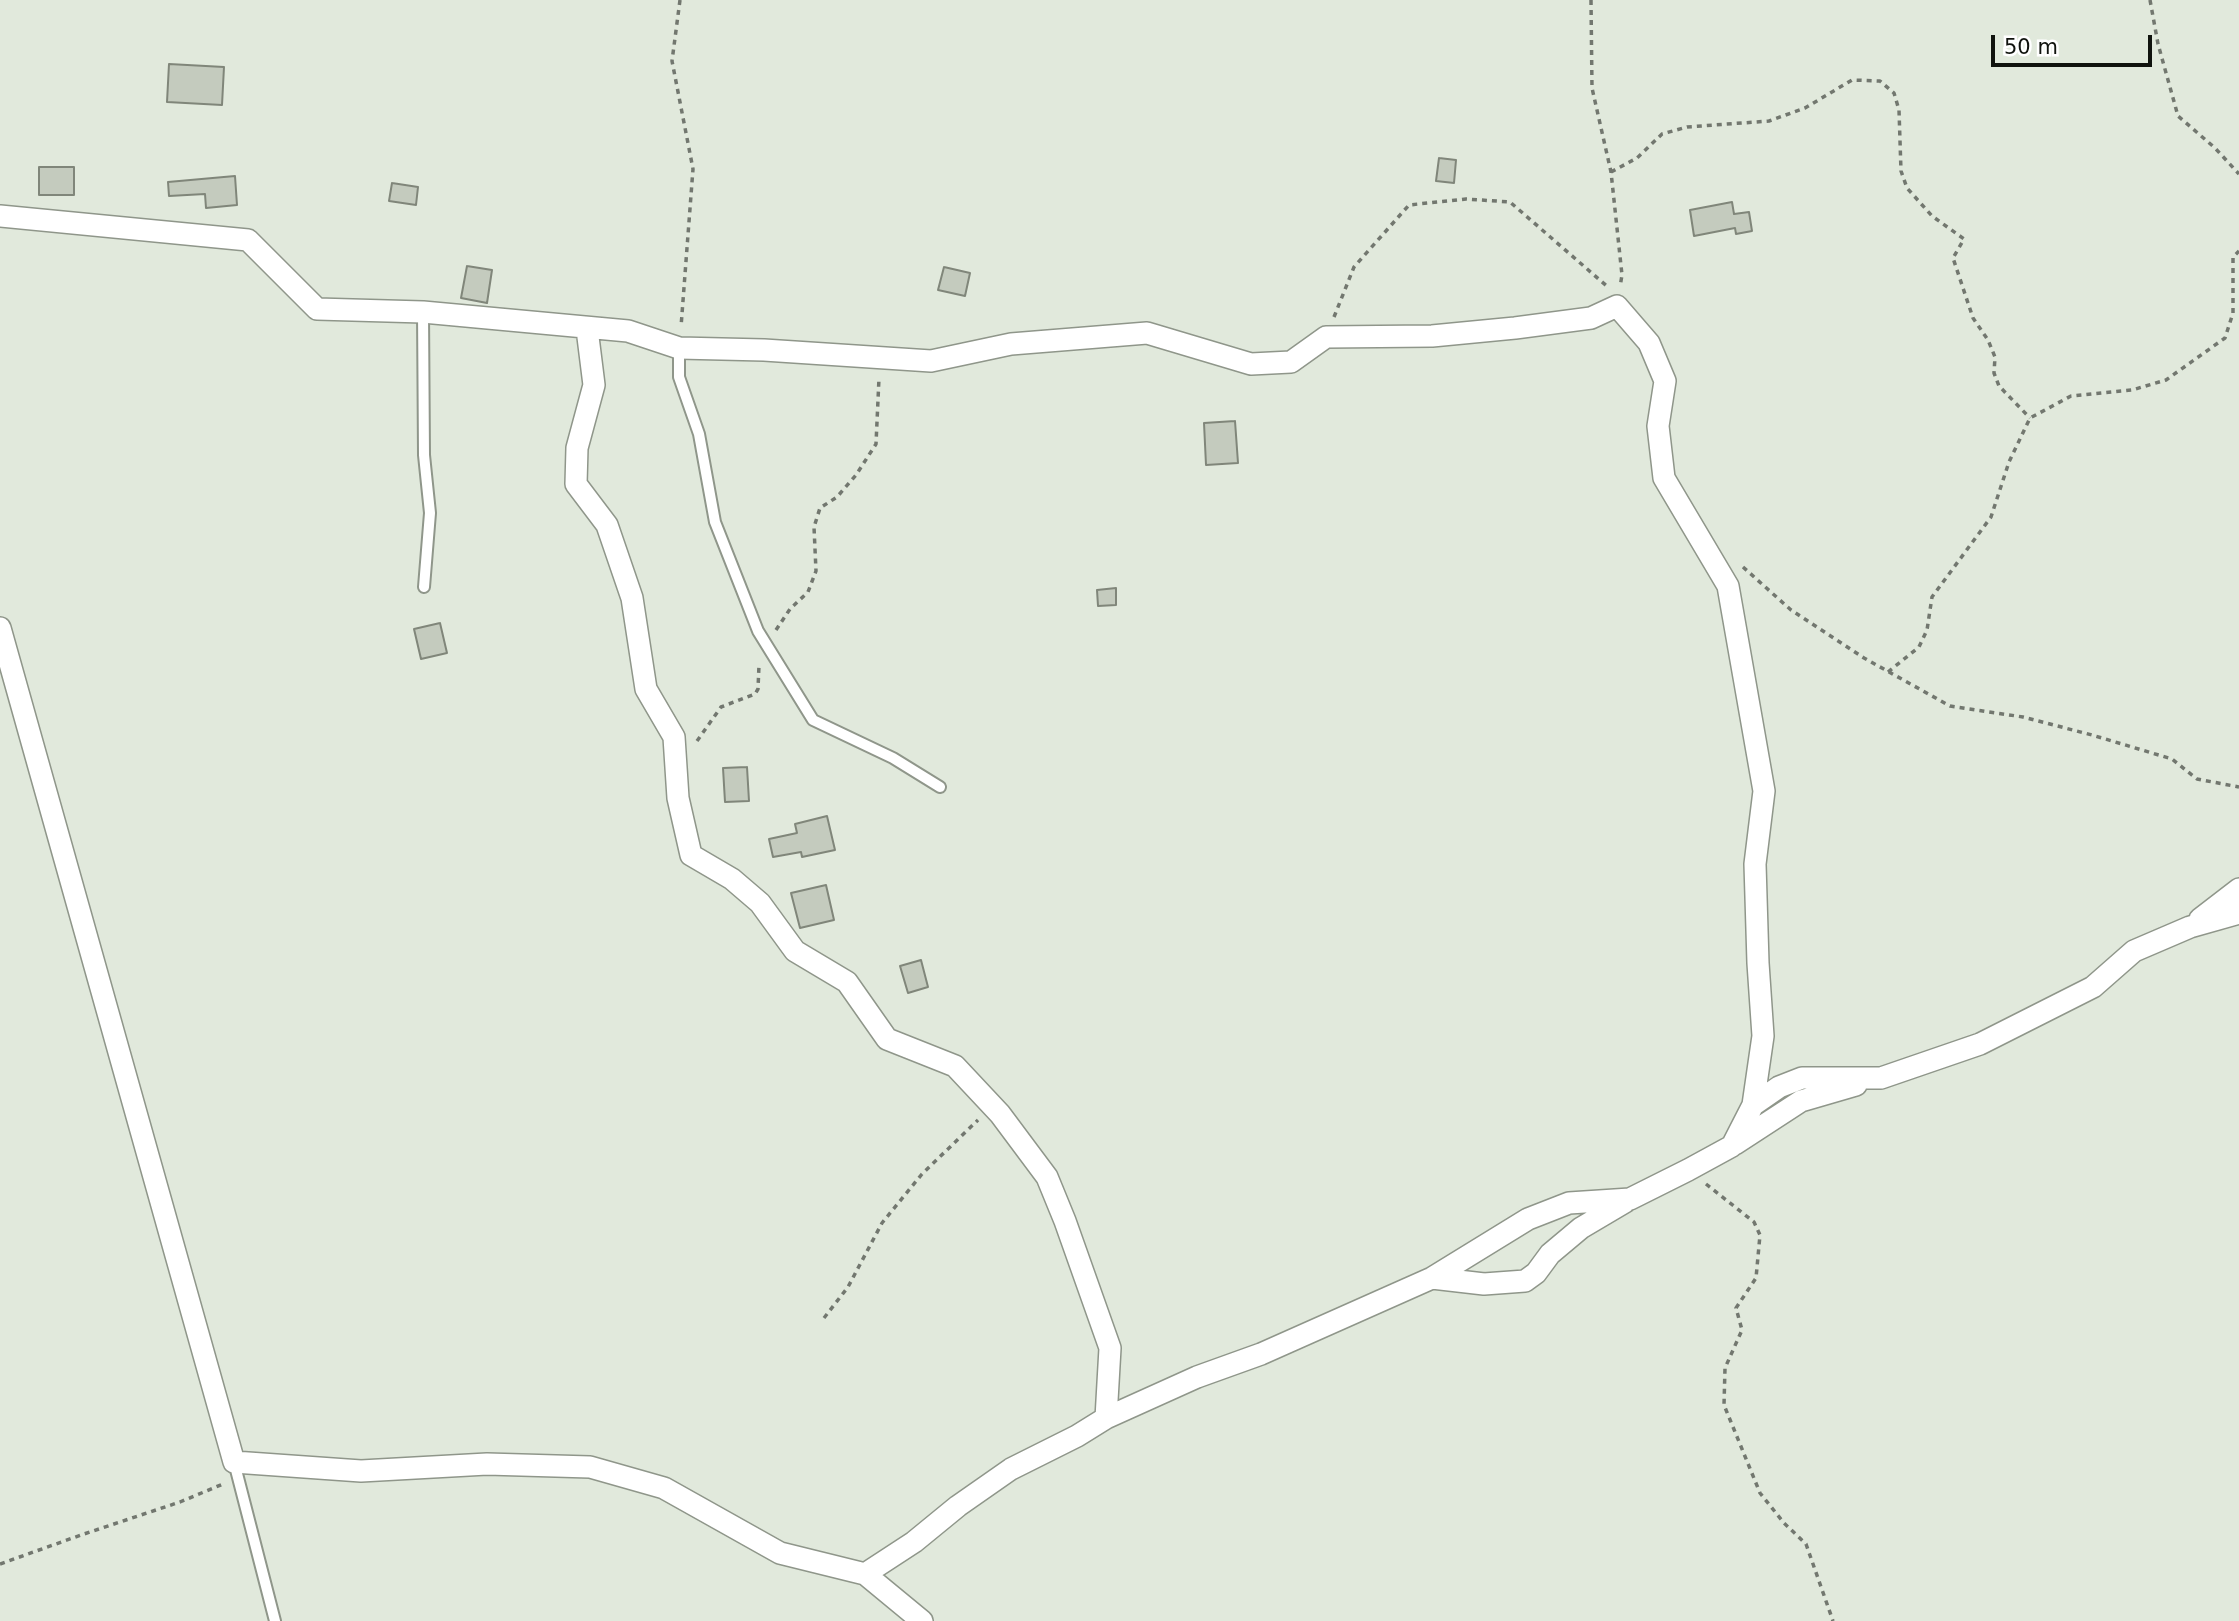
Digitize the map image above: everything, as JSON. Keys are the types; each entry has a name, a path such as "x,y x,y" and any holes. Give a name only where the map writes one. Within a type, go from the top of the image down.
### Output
{"street":[{"path":"0,216 248,240 317,309 423,312 628,331 679,348 764,350 931,361 1011,344 1147,333 1251,363 1290,362 1326,337 1432,336 1515,328 1591,318 1618,302 1649,343 1665,381 1658,426 1664,478 1728,586 1764,791 1755,864 1763,1036 1753,1105 1732,1146"},
{"path":"587,329 594,385 578,448 576,484 607,525 632,598 646,689 674,737 678,798 691,855 732,879 760,903 795,951 847,982 887,1040 955,1066 992,1107 1047,1177 1110,1348 1106,1418"},
{"path":"0,628 236,1470 361,1471 487,1464 590,1467 664,1488 780,1553 865,1574 922,1621"},
{"path":"2190,927 2239,890"},
{"path":"1432,1278 1484,1284 1525,1281 1536,1273 1550,1254 1581,1228 1630,1199 1732,1146 1801,1101 1881,1078 1980,1044 2093,987 2134,951 2190,927 2239,913"},
{"path":"1753,1105 1779,1087 1802,1078 1881,1078"},
{"path":"865,1574 914,1542 958,1506 1011,1469 1077,1436 1106,1418 1197,1377 1261,1354 1432,1278 1528,1219 1569,1203 1630,1199"}],"lane":[{"path":"423,312 424,455 430,513 424,587"},
{"path":"679,348 679,377 699,434 715,522 766,645 813,720 870,746 940,787"},
{"path":"236,1470 275,1621"}],"path":[{"path":"679,348 693,169 672,61 680,0"},
{"path":"1591,0 1592,88 1611,172 1622,275 1618,302"},
{"path":"2150,0 2158,44 2178,116 2215,148 2239,174"},
{"path":"1611,172 1637,158 1662,134 1687,127 1769,121 1805,108 1852,80 1880,81 1894,93 1899,110 1901,171 1907,188 1932,216 1964,239 1954,258 1973,318 1988,340 1999,386 2030,418"},
{"path":"1326,337 1354,267 1409,205 1466,199 1510,202 1618,302"},
{"path":"1888,672 1919,647 1927,630 1931,597 1991,517 2009,462 2030,418 2071,396 2132,390 2166,380 2225,338 2233,313 2233,257 2239,251"},
{"path":"676,772 721,707 755,694 766,645 790,609 808,592 816,572 814,527 820,508 837,497 856,475 876,443 879,413 878,357"},
{"path":"1742,566 1791,610 1888,672 1950,706 2023,717 2092,735 2172,760 2197,779 2239,787"},
{"path":"824,1318 848,1287 883,1223 922,1174 992,1107"},
{"path":"1688,1170 1754,1222 1759,1235 1756,1278 1736,1308 1742,1330 1725,1368 1724,1405 1760,1493 1784,1523 1806,1544 1833,1621"},
{"path":"0,1564 180,1502 236,1470"}],"building":[{"path":"169,64 224,67 222,105 167,102"},
{"path":"1439,158 1456,160 1454,183 1436,181"},
{"path":"39,167 74,167 74,195 39,195"},
{"path":"235,176 237,205 206,208 205,194 169,196 168,182"},
{"path":"392,183 418,187 416,205 389,201"},
{"path":"1732,202 1734,214 1749,212 1752,231 1736,234 1735,228 1694,236 1690,210"},
{"path":"467,266 492,270 487,303 461,298"},
{"path":"944,267 970,273 965,296 938,290"},
{"path":"1235,421 1238,463 1206,465 1204,423"},
{"path":"1116,588 1116,605 1098,606 1097,590"},
{"path":"440,623 447,653 421,659 414,629"},
{"path":"747,767 749,801 725,802 723,768"},
{"path":"827,816 835,850 802,857 801,852 773,857 769,839 797,833 795,824"},
{"path":"826,885 834,920 800,928 791,893"},
{"path":"921,960 928,987 908,993 900,966"}]}
